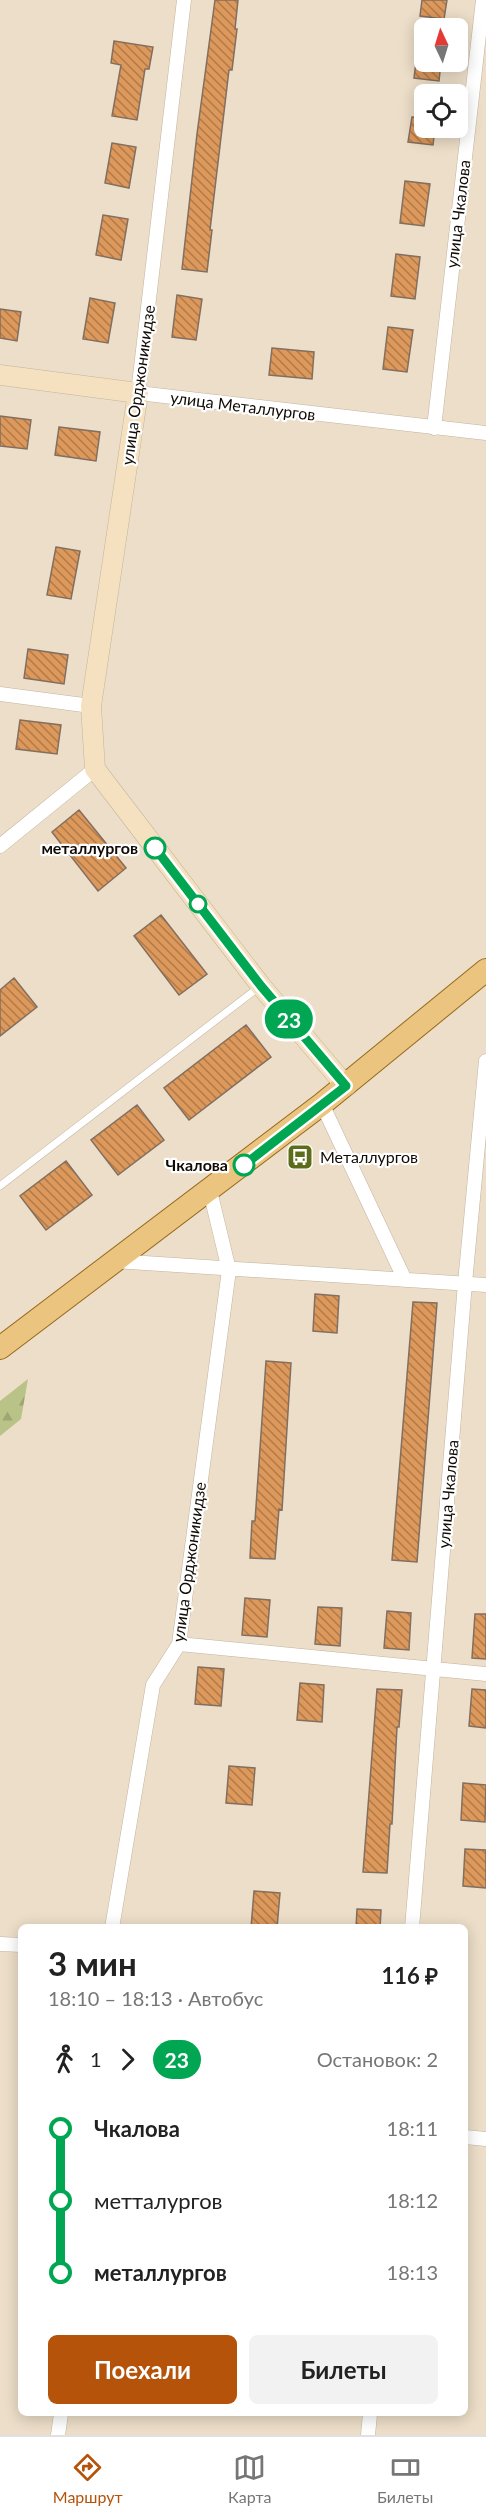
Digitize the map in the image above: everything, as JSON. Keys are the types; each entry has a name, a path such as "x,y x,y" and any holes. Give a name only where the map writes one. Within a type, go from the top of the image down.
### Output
{"main road":[{"name":"улица Металлургов","path":"0,375 138,393"},
{"name":"улица Орджоникидзе","path":"95,769 91,706 138,393"},
{"path":"95,769 261,986 346,1086"},
{"path":"0,1348 346,1086 486,970"}],"street":[{"name":"улица Орджоникидзе","path":"138,393 184,0"},
{"name":"улица Чкалова","path":"434,428 484,3"},
{"name":"улица Металлургов","path":"138,393 486,433"},
{"path":"0,694 91,706"},
{"path":"0,846 95,769"},
{"name":"улица Чкалова","path":"412,1924 465,1283 486,1061"},
{"path":"322,1104 405,1280"},
{"name":"улица Орджоникидзе","path":"113,1924 153,1685 179,1644 229,1270 210,1191"},
{"path":"114,1261 486,1285"},
{"path":"179,1644 486,1674"},
{"path":"0,1944 18,1945"},
{"path":"468,2137 486,2139"},
{"path":"58,2435 61,2416"},
{"path":"368,2435 370,2416"}],"lane":[{"path":"0,1186 261,986"}],"green space":[{"path":"28,1379 21,1419 0,1436 0,1401"}],"building":[{"path":"215,0 238,0 235,29 237,29 232,70 229,70 207,272 182,269"},
{"path":"422,0 447,0 444,18 420,16"},
{"path":"114,41 153,47 149,69 145,69 137,120 112,116 121,65 111,63"},
{"path":"415,72 440,72 439,81 414,78"},
{"path":"412,117 414,117 414,138 434,138 433,145 408,142"},
{"path":"112,143 136,147 129,188 105,183"},
{"path":"405,181 430,184 424,226 400,223"},
{"path":"103,215 128,219 121,260 96,255"},
{"path":"396,254 420,257 415,299 391,296"},
{"path":"177,295 202,299 196,340 172,337"},
{"path":"90,298 115,303 108,343 83,339"},
{"path":"0,309 21,312 17,341 0,338"},
{"path":"388,327 413,330 407,372 383,369"},
{"path":"272,348 314,352 312,379 269,375"},
{"path":"0,416 31,420 27,449 0,446"},
{"path":"59,427 100,432 96,461 55,455"},
{"path":"56,547 80,551 71,599 47,595"},
{"path":"28,649 68,655 64,684 24,678"},
{"path":"20,720 61,725 57,754 16,749"},
{"path":"79,810 126,868 98,891 52,832"},
{"path":"161,915 207,974 179,995 134,936"},
{"path":"14,978 37,1007 0,1036 0,990"},
{"path":"246,1025 271,1057 189,1120 164,1088"},
{"path":"137,1105 164,1140 118,1175 91,1140"},
{"path":"66,1161 92,1195 46,1230 20,1196"},
{"path":"315,1294 339,1296 337,1333 313,1331"},
{"path":"413,1302 437,1303 417,1562 392,1560"},
{"path":"266,1361 291,1363 282,1510 279,1509 275,1559 250,1558 252,1521 255,1521"},
{"path":"245,1598 270,1600 267,1637 242,1635"},
{"path":"318,1607 342,1608 340,1646 315,1644"},
{"path":"387,1611 411,1613 409,1650 384,1648"},
{"path":"475,1614 486,1614 486,1659 472,1658"},
{"path":"198,1667 224,1669 221,1706 195,1704"},
{"path":"300,1683 324,1685 322,1722 297,1720"},
{"path":"377,1689 402,1690 399,1727 397,1727 387,1873 363,1872"},
{"path":"472,1689 486,1690 486,1728 469,1726"},
{"path":"229,1766 255,1768 252,1805 226,1803"},
{"path":"463,1783 486,1785 485,1822 461,1820"},
{"path":"465,1849 486,1850 486,1888 463,1886"},
{"path":"254,1891 280,1893 277,1924 251,1924"},
{"path":"357,1909 381,1910 380,1924 356,1924"}],"bus line":[{"name":"23","path":"155,848 261,986 346,1086 244,1165"}],"place":[{"name":"металлургов","path":"155,848"},
{"name":"Металлургов","path":"300,1157"},
{"name":"Чкалова","path":"244,1165"}]}
